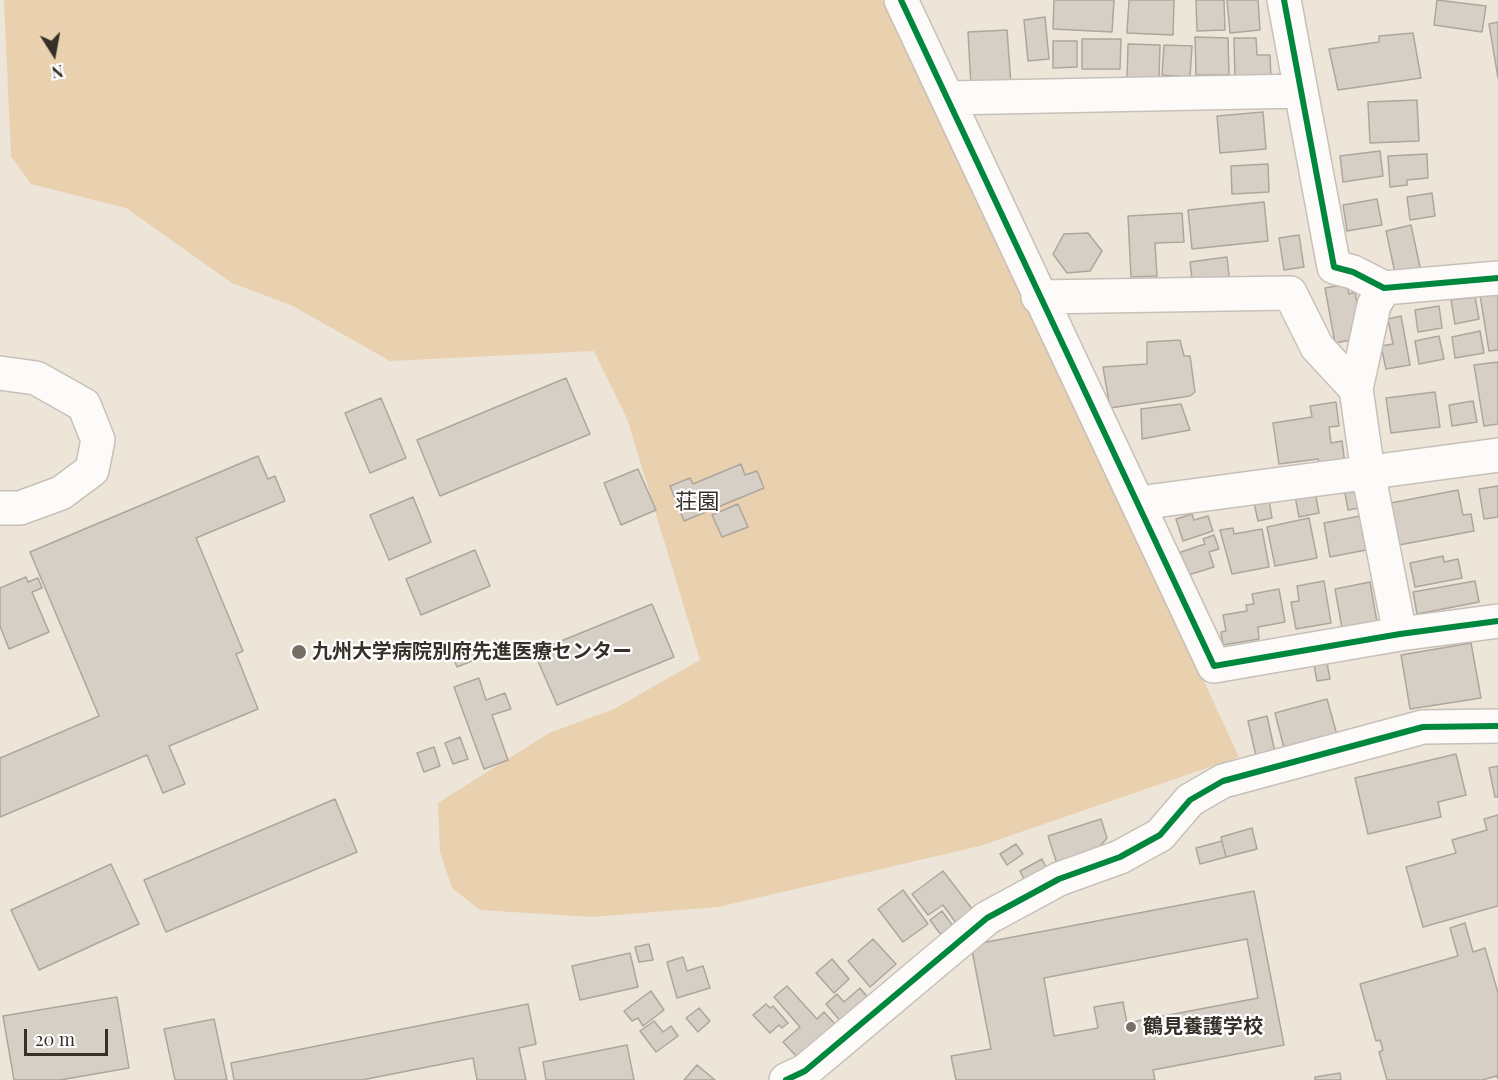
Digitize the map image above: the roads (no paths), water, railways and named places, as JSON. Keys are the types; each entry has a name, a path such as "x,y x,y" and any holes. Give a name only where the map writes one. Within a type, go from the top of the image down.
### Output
{"street":[{"path":"901,0 1038,297 1139,503 1214,666 1400,634 1498,621"},
{"path":"1284,0 1334,267"},
{"path":"948,98 1300,92"},
{"path":"1038,297 1290,293 1334,267 1353,272 1384,288 1498,278"},
{"path":"1384,288 1374,305 1356,389 1368,472 1400,634"},
{"path":"1290,293 1317,346 1356,389"},
{"path":"0,373 36,378 84,405 99,440 92,470 61,493 20,508 0,508"},
{"path":"1139,503 1498,455"},
{"path":"786,1080 806,1071 987,918 1059,879 1120,857 1160,836 1190,800 1223,781 1423,727 1498,726"}],"place":[{"name":"九州大学病院別府先進医療センター","path":"299,652"},
{"name":"鶴見養護学校","path":"1131,1027"}],"district":[{"name":"荘園","path":"697,502"}]}
